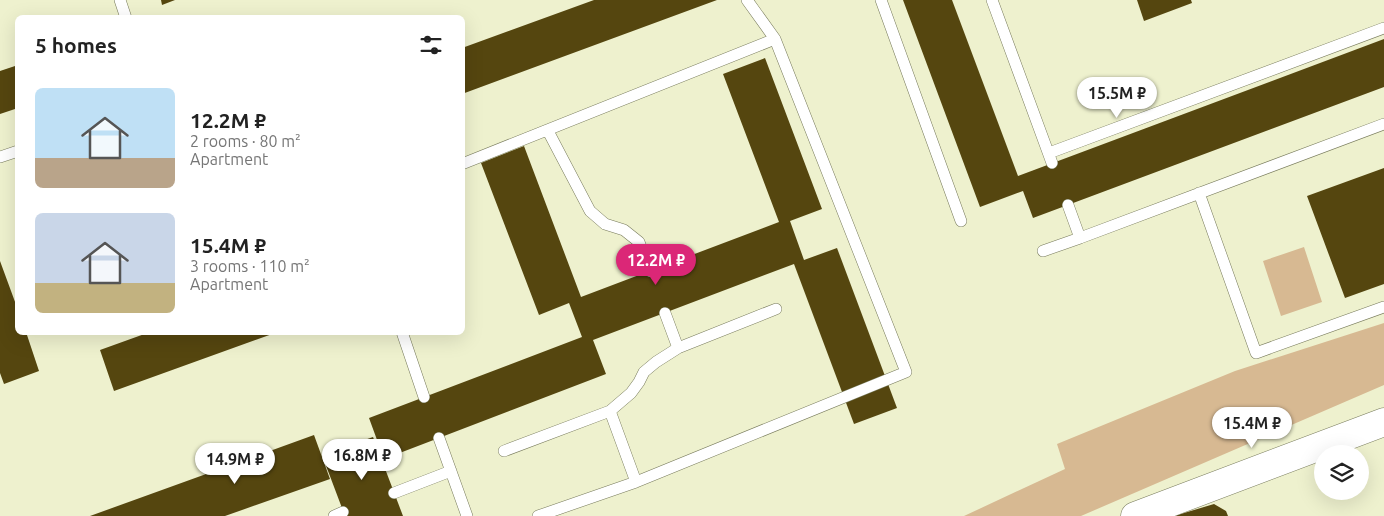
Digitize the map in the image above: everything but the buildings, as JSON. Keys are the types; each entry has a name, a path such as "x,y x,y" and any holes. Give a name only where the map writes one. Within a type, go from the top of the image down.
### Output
{"street":[{"path":"1135,516 1384,422"}],"lane":[{"path":"120,0 125,15"},
{"path":"538,516 636,482 906,372 775,39 747,0"},
{"path":"881,0 961,221"},
{"path":"992,0 1051,158 1384,28"},
{"path":"465,163 775,39"},
{"path":"1043,251 1384,124"},
{"path":"548,131 590,211 605,224 624,230 639,242 650,271"},
{"path":"0,157 15,152"},
{"path":"1199,193 1256,353 1384,307"},
{"path":"1068,205 1080,238"},
{"path":"504,451 610,411 631,393 644,372 678,348 776,309"},
{"path":"665,313 678,348"},
{"path":"403,335 424,397"},
{"path":"610,411 636,482"},
{"path":"439,438 467,516"},
{"path":"394,493 451,471"}],"shaded area":[{"path":"1304,247 1322,302 1281,316 1263,261"},
{"path":"1384,323 1384,385 1081,516 964,516 1065,469 1057,444 1235,371"}]}
